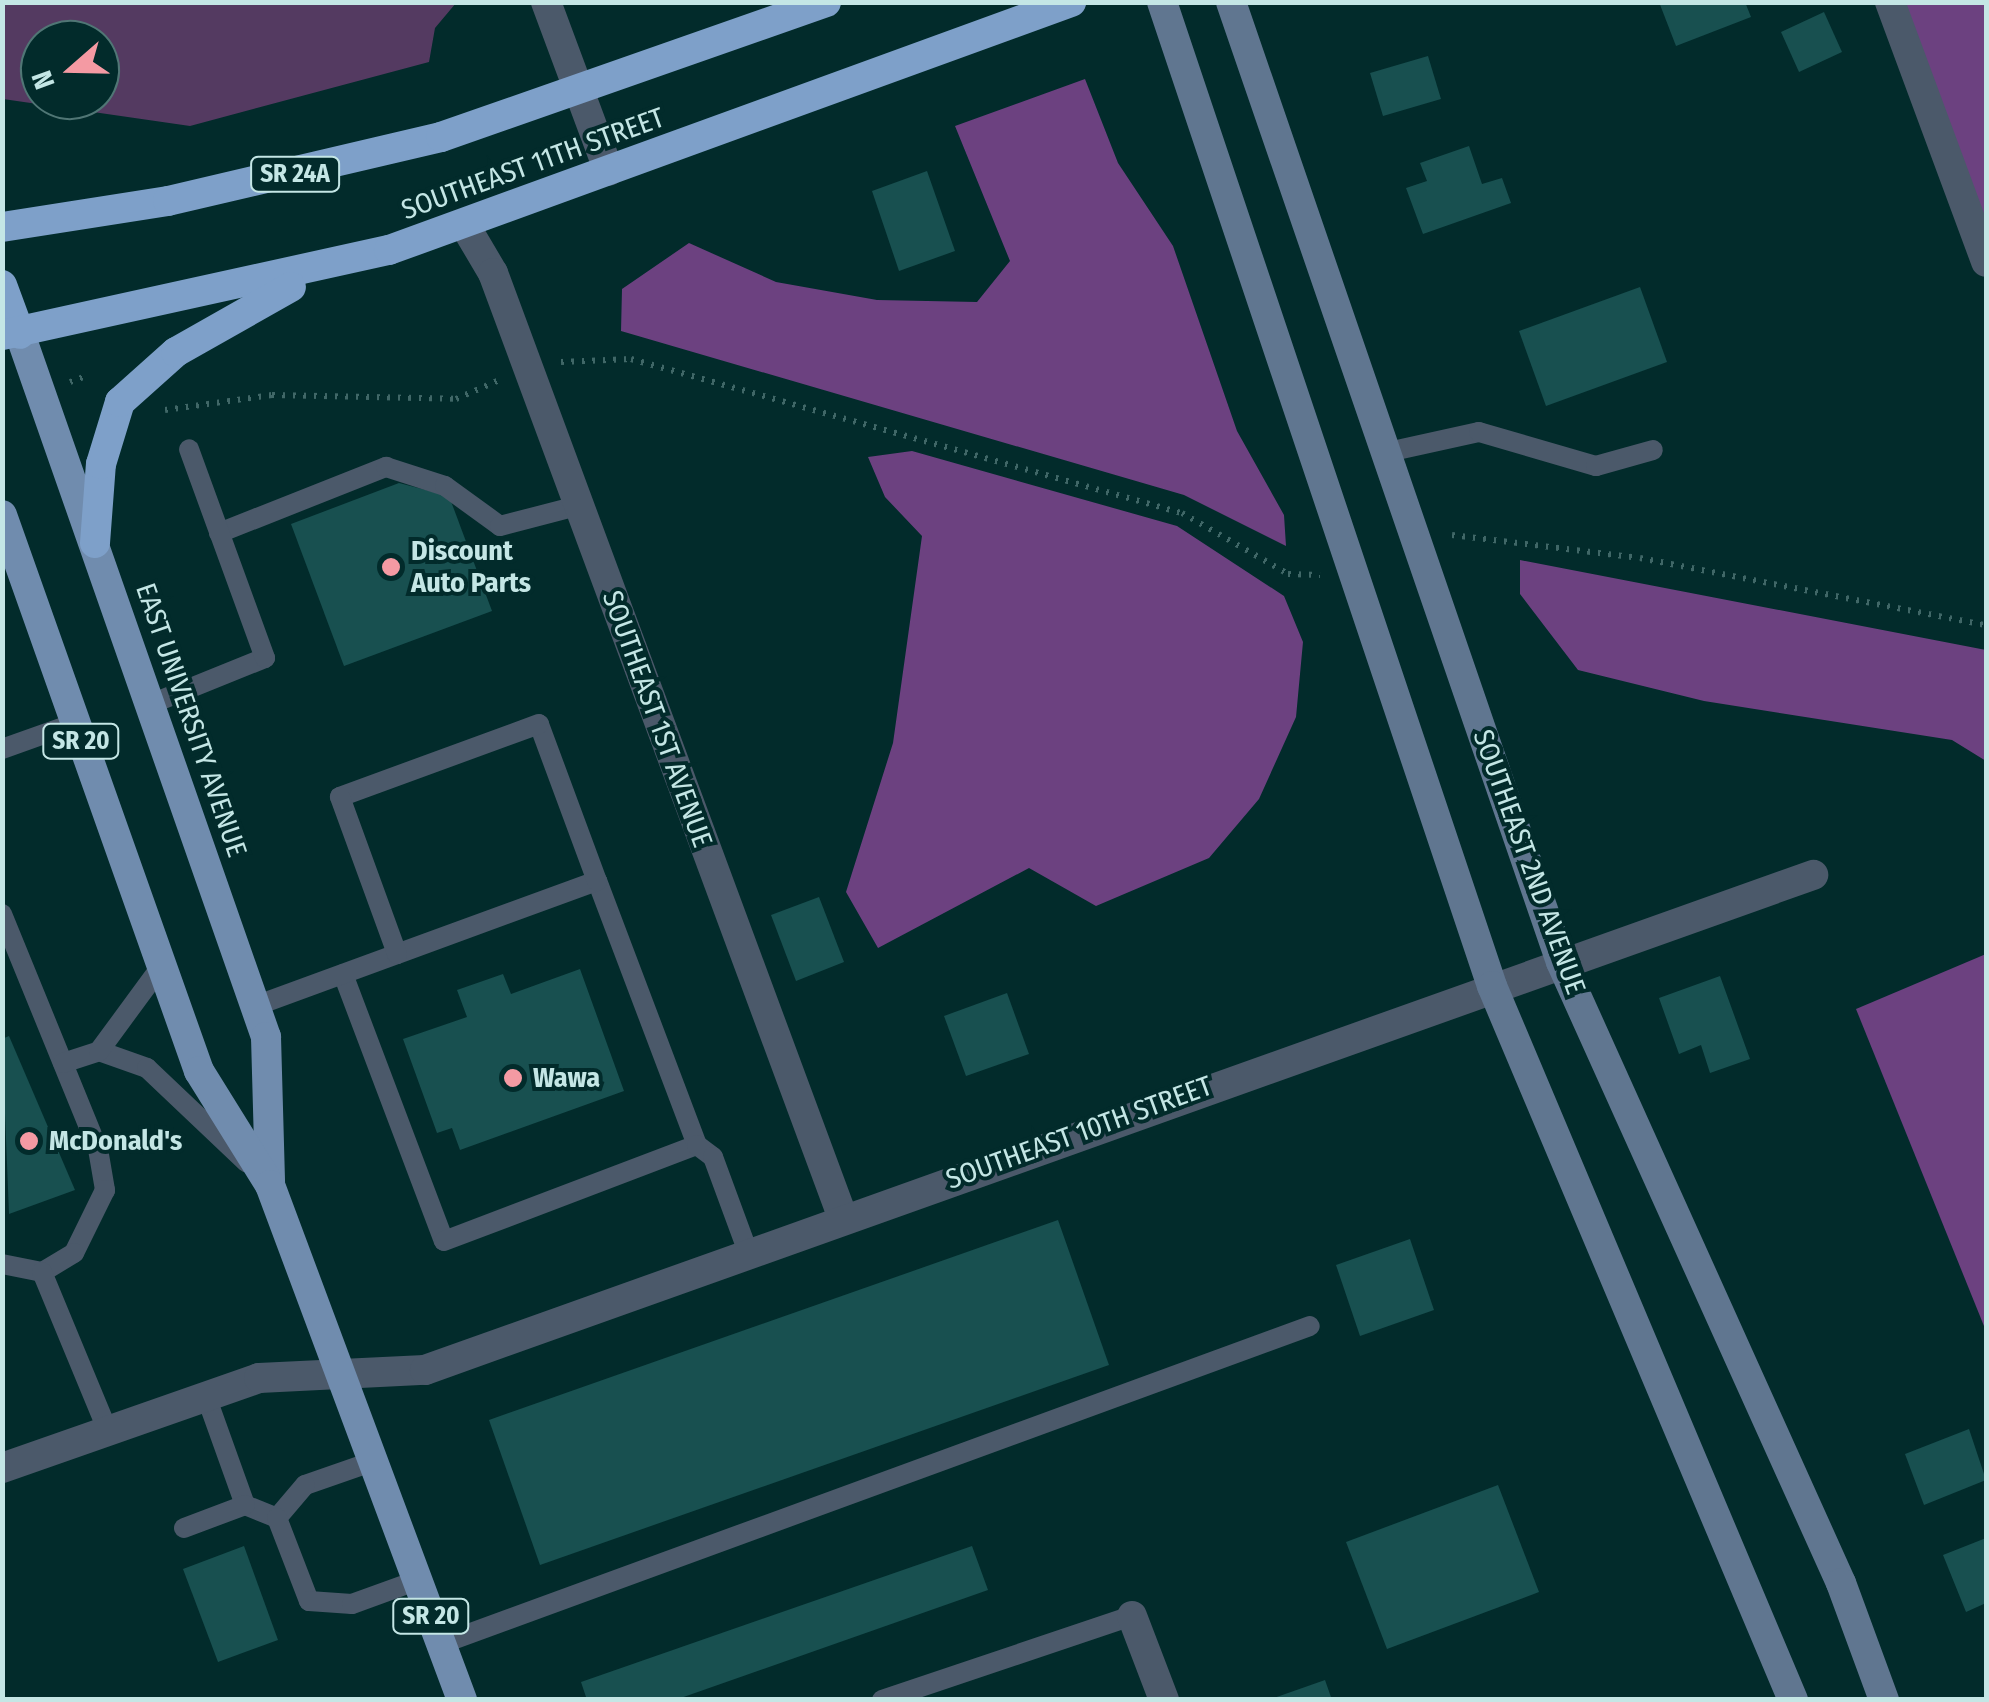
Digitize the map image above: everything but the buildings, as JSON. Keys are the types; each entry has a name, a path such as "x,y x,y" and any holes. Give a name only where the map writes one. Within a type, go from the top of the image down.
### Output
{"highway":[{"name":"SOUTHEAST 11TH STREET","path":"2,227 308,171 580,91 826,2"},
{"name":"SOUTHEAST 11TH STREET","path":"11,335 319,271 464,224 1071,2"},
{"path":"95,542 108,430 138,380 319,271"},
{"name":"EAST UNIVERSITY AVENUE","path":"2,285 11,335"}],"main road":[{"name":"EAST UNIVERSITY AVENUE","path":"11,335 95,542 266,1037 270,1186"},
{"name":"EAST UNIVERSITY AVENUE","path":"2,515 199,1072 270,1186 462,1700"}],"street":[{"path":"546,2 610,171"},
{"path":"1162,2 1492,986 1793,1700"},
{"name":"SOUTHEAST 2ND AVENUE","path":"1231,2 1561,962 1842,1583 1884,1700"},
{"path":"1890,2 1986,262"},
{"name":"SOUTHEAST 1ST AVENUE","path":"464,224 526,368 843,1218"},
{"name":"SOUTHEAST 10TH STREET","path":"2,1468 260,1378 425,1370 1492,986 1814,875"},
{"path":"1132,1616 1164,1700"}],"lane":[{"path":"1388,452 1479,432 1596,466 1653,450"},
{"path":"150,704 265,658 190,449"},
{"path":"219,533 386,467 445,486 500,526 577,506"},
{"path":"2,750 74,722"},
{"path":"397,954 340,797 539,724 697,1145 713,1157 748,1252"},
{"path":"256,1006 597,881"},
{"path":"2,914 8,940 63,1062 104,1190 74,1253 42,1272 2,1264"},
{"path":"99,1051 160,968"},
{"path":"343,974 444,1241 697,1145"},
{"path":"63,1062 99,1051 147,1068 270,1186"},
{"path":"42,1272 107,1430"},
{"path":"441,1644 1310,1326"},
{"path":"206,1396 245,1506"},
{"path":"277,1518 305,1485 374,1461"},
{"path":"184,1528 245,1506 277,1518 308,1601 352,1604 418,1580"},
{"path":"882,1700 1132,1616"}],"path":[{"path":"150,414 272,395 456,400 526,368 631,359 1182,513 1288,574 1326,573"},
{"path":"86,366 89,375"},
{"path":"1453,535 1640,558 1986,625"}],"shaded area":[{"path":"3,2 456,2 435,28 429,62 190,126 120,116 120,20 20,20 20,101 3,99"},
{"path":"1902,3 1986,3 1986,236"},
{"path":"1085,79 1118,163 1173,246 1237,431 1284,515 1286,546 1184,495 621,331 622,289 689,243 776,282 877,300 977,302 1010,261 955,126"},
{"path":"912,451 1177,526 1284,596 1303,642 1296,717 1259,799 1209,858 1096,906 1029,868 878,948 846,892 893,743 922,536 885,497 868,457"},
{"path":"1520,560 1986,650 1986,761 1952,740 1704,701 1578,670 1520,594"},
{"path":"1986,954 1986,1331 1856,1009"}],"place":[{"name":"Discount Auto Parts","path":"391,567"},
{"name":"Wawa","path":"513,1078"},
{"name":"McDonald's","path":"29,1141"}]}
